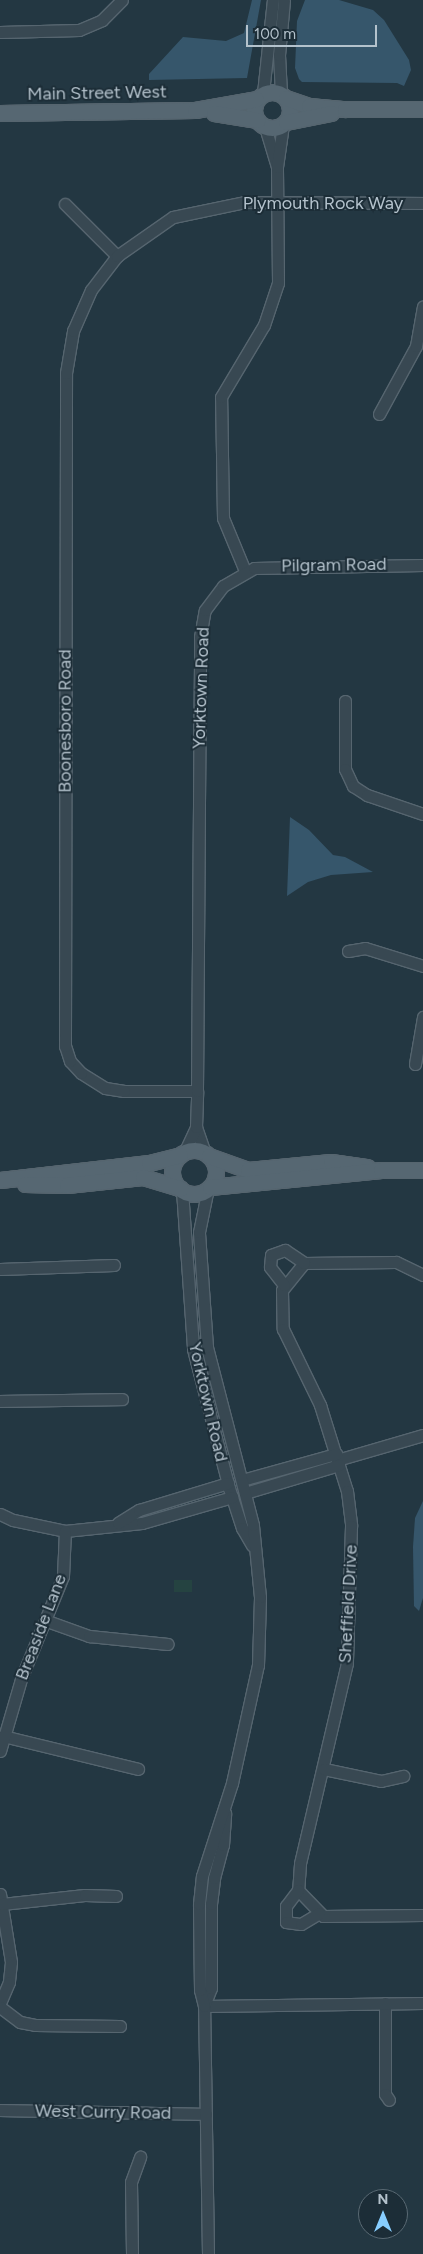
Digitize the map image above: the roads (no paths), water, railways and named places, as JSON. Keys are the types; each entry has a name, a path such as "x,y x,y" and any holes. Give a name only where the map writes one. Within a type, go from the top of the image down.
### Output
{"main road":[{"name":"Main Street West","path":"195,110 260,96 284,96 309,106 345,109 423,109"},
{"path":"260,96 261,123"},
{"path":"284,96 290,110 285,124"},
{"name":"Main Street West","path":"0,113 195,110 236,114 261,123 285,124 345,109"},
{"path":"2,1180 149,1163 193,1150 248,1170 331,1162 381,1170"},
{"path":"181,1189 173,1170 182,1154"},
{"path":"207,1154 216,1171 209,1188"},
{"path":"2,1180 67,1186 143,1177 196,1194 209,1188 381,1170 423,1170"}],"street":[{"path":"0,32 79,30 102,20 122,0"},
{"path":"260,96 274,0"},
{"path":"284,0 279,55 284,96"},
{"path":"261,123 277,167"},
{"path":"246,571 223,518 221,397 238,363 264,326 278,283 277,167 285,124"},
{"name":"Plymouth Rock Way","path":"117,256 173,217 245,202 423,203"},
{"path":"65,204 117,256"},
{"name":"Boonesboro Road","path":"117,256 91,290 79,313 66,373 65,1046 70,1061 80,1074 105,1088 124,1091 197,1091"},
{"path":"379,414 416,346 423,307"},
{"name":"Pilgram Road","path":"246,571 272,566 423,564"},
{"name":"Yorktown Road","path":"207,1154 196,1127 200,637 209,603 223,586 246,571"},
{"path":"345,701 345,769 353,786 367,795 423,814"},
{"path":"348,951 365,948 423,966"},
{"path":"415,1064 423,1017"},
{"name":"Yorktown Road","path":"182,1154 196,1127"},
{"name":"Yorktown Road","path":"208,2254 204,2006 211,1988 211,1904 214,1878 223,1846 226,1806 258,1665 260,1597 245,1493 207,1347 199,1232 209,1188"},
{"name":"Yorktown Road","path":"181,1189 193,1349 232,1497 242,1528 254,1548"},
{"path":"304,1264 283,1288 270,1267 271,1255 285,1250 304,1264 396,1262 423,1275"},
{"path":"0,1268 114,1265"},
{"name":"Sheffield Drive","path":"283,1288 283,1330 320,1405 349,1499 351,1526 347,1664 324,1769 300,1864 298,1890"},
{"path":"0,1401 122,1400"},
{"path":"245,1493 337,1460 423,1434"},
{"path":"242,1480 337,1460"},
{"path":"117,1524 139,1510 228,1483"},
{"path":"0,1514 13,1520 65,1531 117,1524 142,1523 232,1497"},
{"name":"Breaside Lane","path":"0,1751 21,1679 63,1576 65,1531"},
{"path":"46,1621 89,1636 168,1644"},
{"path":"3,1736 138,1768"},
{"path":"324,1769 382,1781 403,1776"},
{"path":"321,1914 298,1890 286,1906 286,1922 301,1924 321,1914 423,1915"},
{"path":"0,2003 9,1982 11,1962 1,1899 85,1895 116,1896"},
{"path":"385,2003 385,2094 389,2100"},
{"path":"204,2006 423,2003"},
{"path":"0,2007 20,2022 35,2025 120,2026"},
{"name":"West Curry Road","path":"0,2110 206,2114"},
{"path":"132,2254 131,2182 140,2158"}],"water":[{"path":"252,0 261,0 247,78 149,80 149,74 183,37 226,41 244,33"},
{"path":"305,0 339,0 373,10 384,20 409,60 411,70 404,86 397,83 302,82 295,68 297,21"},
{"path":"290,817 309,830 333,855 345,857 373,872 331,875 308,882 287,896"},
{"path":"423,1501 423,1598 419,1611 414,1606 413,1547 415,1518"}]}
